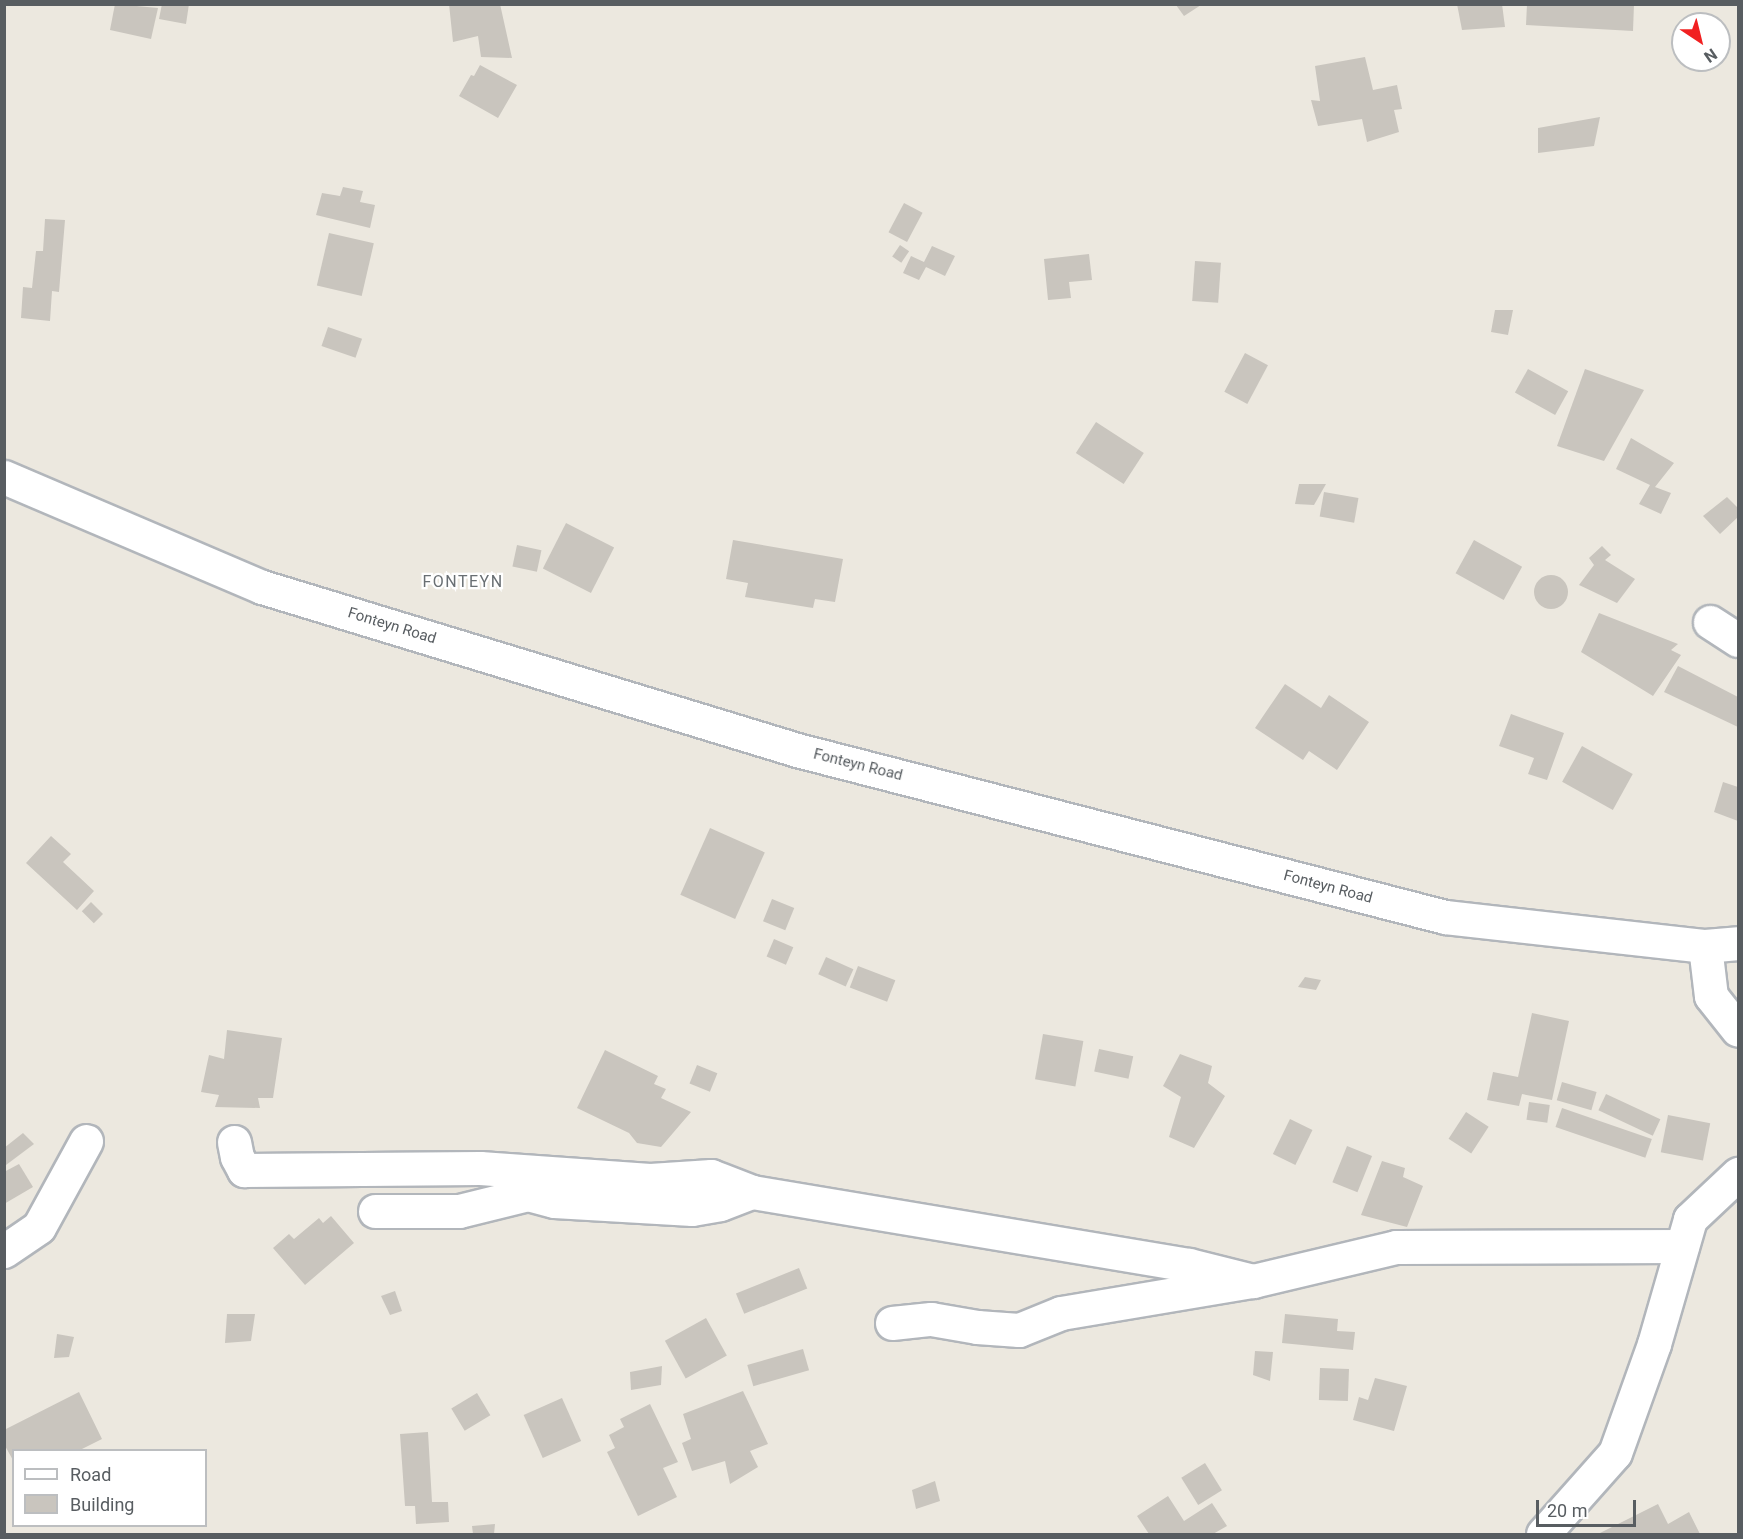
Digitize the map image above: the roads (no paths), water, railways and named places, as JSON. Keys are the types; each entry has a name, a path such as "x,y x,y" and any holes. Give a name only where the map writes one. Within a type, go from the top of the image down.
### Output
{"street":[{"name":"Fonteyn Road","path":"4,477 262,587 797,750 1444,917 1706,946 1738,942"},
{"path":"1710,622 1738,640"},
{"path":"1706,946 1711,996 1738,1030"},
{"path":"4,1251 39,1227 86,1141"},
{"path":"234,1142 237,1156 244,1170 480,1168 551,1175 650,1180 711,1176 752,1192 1189,1265 1253,1281"},
{"path":"1543,1534 1615,1453 1654,1344 1690,1219 1738,1174"},
{"path":"375,1211 459,1210 528,1194 554,1201 692,1209 720,1204 752,1192"},
{"path":"892,1323 931,1319 976,1327 1019,1330 1061,1313 1253,1281 1396,1247 1682,1246"}],"district":[{"name":"FONTEYN","path":"463,582"}]}
